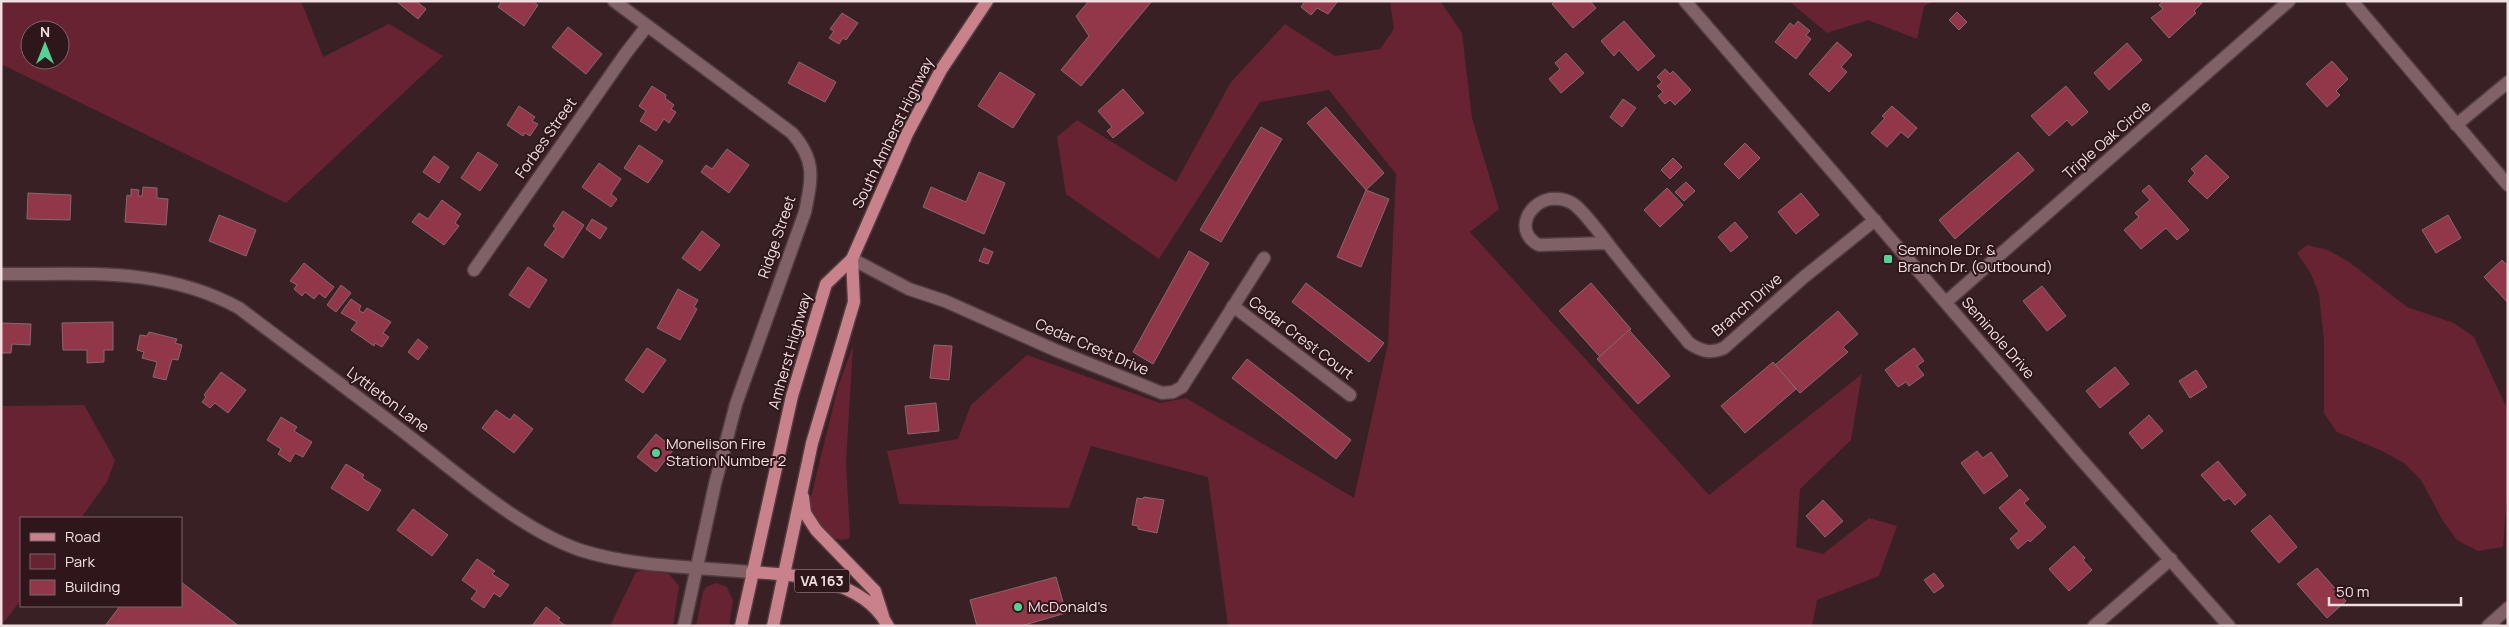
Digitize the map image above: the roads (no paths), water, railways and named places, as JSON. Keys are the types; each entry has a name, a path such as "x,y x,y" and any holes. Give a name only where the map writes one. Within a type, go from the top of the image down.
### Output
{"main road":[{"name":"South Amherst Highway","path":"852,259 907,134 955,46 987,1"},
{"path":"773,626 802,485 832,372 854,302 852,259"},
{"name":"Amherst Highway","path":"741,626 792,396 826,284 852,259"},
{"path":"802,485 805,514 816,530 875,591 885,621"},
{"name":"VA 163","path":"752,572 785,574 843,588 862,597 885,621"}],"street":[{"name":"Ridge Street","path":"614,1 792,133 802,144 811,165 810,188 805,212 736,404 696,567 684,626"},
{"name":"Seminole Drive","path":"1685,1 2229,626"},
{"name":"Triple Oak Circle","path":"1946,302 2289,1"},
{"path":"2352,1 2508,185"},
{"name":"Forbes Street","path":"474,270 620,61 647,26"},
{"path":"2456,125 2508,82"},
{"name":"Branch Drive","path":"1607,243 1539,244 1531,240 1525,231 1524,223 1535,206 1547,200 1563,200 1576,206 1607,243 1689,343 1698,349 1709,352 1724,348 1804,277 1875,220"},
{"name":"Cedar Crest Drive","path":"852,259 909,289 945,301 1055,350 1162,393 1173,392 1182,386 1264,258"},
{"name":"Lyttleton Lane","path":"1,274 142,276 170,281 217,296 239,308 465,480 534,527 580,550 618,559 752,572"},
{"name":"Cedar Crest Court","path":"1232,306 1350,395"},
{"path":"2094,626 2171,559"},
{"path":"2488,626 2508,608"}],"place":[{"name":"Seminole Dr. & Branch Dr. (Outbound)","path":"1888,259"},
{"name":"Monelison Fire Station Number 2","path":"656,453"},
{"name":"McDonald's","path":"1018,607"}]}
